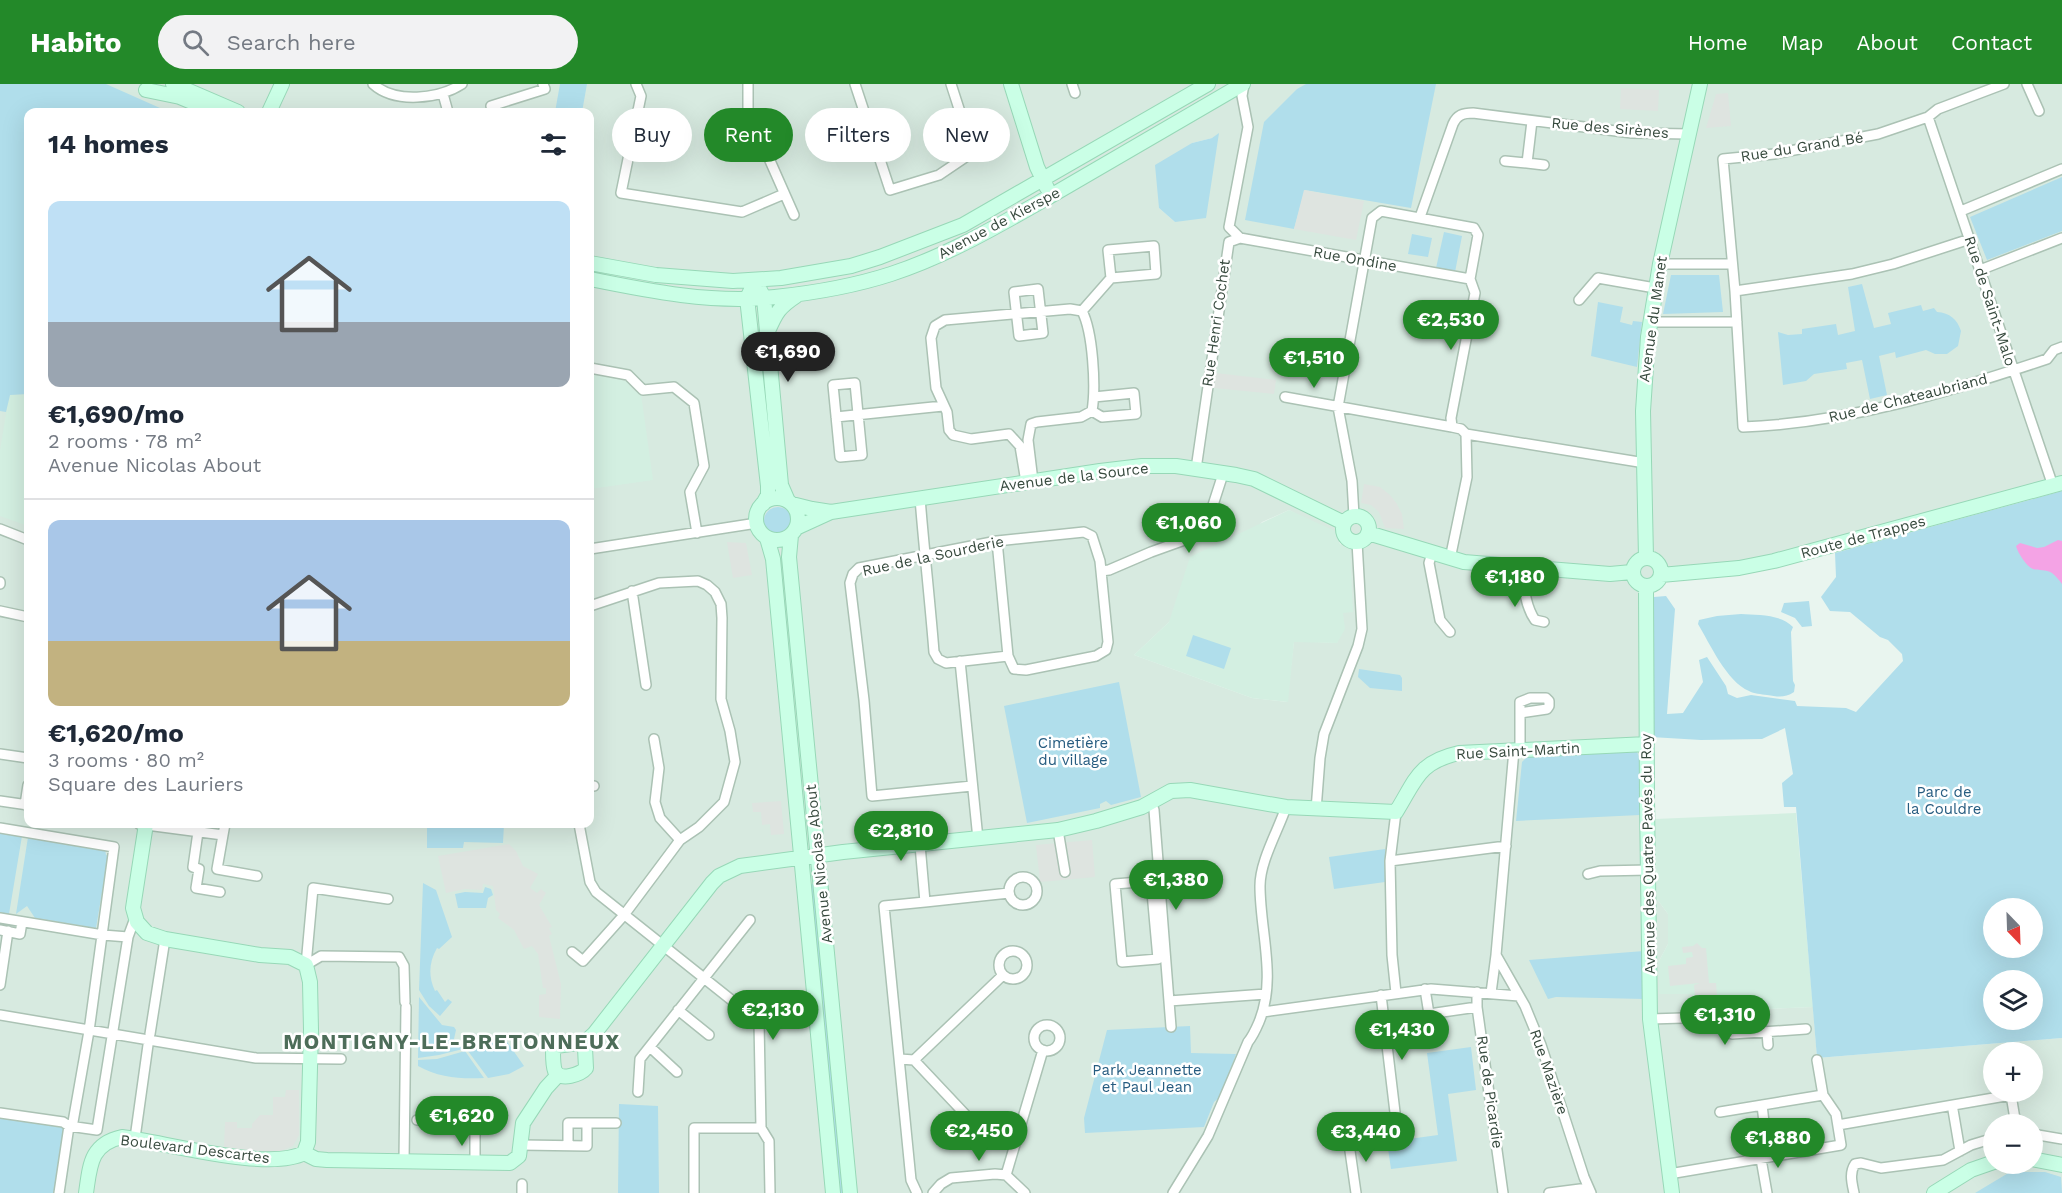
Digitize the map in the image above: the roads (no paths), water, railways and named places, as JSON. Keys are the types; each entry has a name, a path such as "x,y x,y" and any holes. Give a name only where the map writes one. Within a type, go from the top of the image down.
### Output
{"street":[{"path":"173,84 229,108"},
{"path":"271,108 282,84"},
{"path":"373,84 384,91 409,97 443,94 462,84"},
{"path":"492,108 491,106 545,89 543,84"},
{"path":"636,84 641,96 621,193 742,212 784,194"},
{"path":"748,84 748,111 794,215"},
{"path":"855,84 890,190 939,175 973,152 951,84"},
{"path":"1011,84 1042,180 1051,195"},
{"name":"Avenue de Kierspe","path":"594,280 653,291 747,298 764,288 817,282 861,271 880,257 963,225 1208,84"},
{"path":"1240,238 1229,227 1248,127 1242,96 1244,84"},
{"name":"Avenue de Kierspe","path":"594,264 656,275 733,281 760,289 801,293 844,286 889,274 956,248 1244,84"},
{"name":"Avenue du Manet","path":"1646,558 1643,383 1655,288 1700,84"},
{"path":"1689,134 1709,84"},
{"name":"Rue du Grand Bé","path":"1735,291 1723,159 1774,154 1878,134 1928,117 1938,109 2004,84"},
{"path":"2027,84 2039,111"},
{"path":"140,87 188,108"},
{"path":"140,87 180,97 206,108"},
{"path":"443,94 447,108"},
{"name":"Rue des Sirènes","path":"1420,217 1456,118 1462,114 1632,133 1689,134"},
{"name":"Rue de Saint-Malo","path":"1928,117 2014,370 2057,484"},
{"name":"Rue des Sirènes","path":"1527,163 1532,121"},
{"path":"1505,160 1544,165"},
{"path":"1961,211 2062,169"},
{"path":"1349,520 1352,481 1338,407 1370,223 1372,218 1381,211 1474,228 1477,231 1470,279 1475,293 1451,418 1452,427"},
{"name":"Rue Ondine","path":"1240,238 1470,279"},
{"name":"Rue Henri Cochet","path":"1196,469 1226,252 1229,242 1240,238"},
{"path":"1980,270 2062,238"},
{"path":"1735,291 1852,274 1893,264 1970,239"},
{"path":"1082,311 1111,278 1156,274 1154,246 1108,250 1111,278"},
{"path":"1660,264 1732,264"},
{"path":"1579,300 1598,278 1655,288"},
{"name":"Avenue Nicolas About","path":"760,289 767,333 782,485 798,515 789,557 850,1193"},
{"path":"1038,289 1040,311 1043,333 1019,336 1014,292 1038,289"},
{"name":"Rue de Chateaubriand","path":"1735,291 1743,427 1818,420 1945,392 2048,359 2054,350 2062,347"},
{"path":"767,333 783,304 801,293"},
{"path":"594,548 757,524 758,511 768,495 768,486 747,298"},
{"path":"1030,482 1020,446 1009,434 970,439 953,435 949,430 947,412 936,388 931,338 934,326 945,320 1070,309 1082,311"},
{"path":"1082,311 1087,322 1094,397 1092,411"},
{"path":"1650,322 1737,322"},
{"path":"594,369 628,375 644,390 674,387 694,403 704,466 690,492 697,533"},
{"path":"855,383 858,414 862,455 840,457 833,385 855,383"},
{"path":"1092,411 1102,417 1136,414 1134,393 1094,397"},
{"path":"1285,397 1452,427 1461,429 1466,434 1645,463"},
{"path":"836,417 943,405"},
{"path":"1030,482 1028,440 1031,424 1081,417 1092,411"},
{"path":"1450,559 1467,477 1466,434"},
{"path":"1017,441 1028,440"},
{"name":"Avenue de la Source","path":"790,502 831,512 1142,466 1196,469 1254,479 1349,520"},
{"path":"997,541 1008,656 1014,669 1026,670 1096,656 1106,650 1108,642 1101,570 1109,570 1151,552 1204,534 1223,474"},
{"name":"Route de Trappes","path":"1661,575 1739,568 1774,561 2057,484"},
{"path":"763,504 775,498 790,502"},
{"path":"920,498 934,652 938,659 946,663 1008,656"},
{"name":"Avenue de la Source","path":"794,532 831,512"},
{"path":"1316,810 1324,734 1358,646 1362,628 1362,537 1368,525 1359,516 1349,520 1343,528 1345,536 1362,537 1464,562 1610,574 1632,572"},
{"name":"Avenue Nicolas About","path":"757,524 767,538 773,559 833,1193"},
{"path":"0,529 24,538"},
{"path":"767,538 779,540 794,532"},
{"name":"Rue de la Sourderie","path":"972,786 872,796 864,700 850,583 853,574 859,568 997,541 1089,533 1097,550 1101,570"},
{"path":"1432,553 1429,562 1440,620 1450,632"},
{"path":"1646,558 1658,563 1661,575 1654,585 1646,587 1638,584 1632,572 1638,561 1646,558"},
{"path":"1522,567 1530,613 1535,620 1545,622"},
{"path":"572,952 583,961 624,915 680,840 699,827 724,802 735,762 730,731 721,699 721,604 715,592 698,581 659,583 594,605"},
{"name":"Avenue des Quatre Pavés du Roy","path":"1646,587 1650,1019 1672,1193"},
{"path":"632,591 646,685"},
{"path":"0,612 24,616"},
{"path":"960,661 978,839"},
{"path":"1491,993 1520,713"},
{"path":"654,739 659,768 655,802 660,818 680,840"},
{"name":"Rue Saint-Martin","path":"1396,812 1416,777 1431,762 1443,756 1458,753 1647,744"},
{"path":"0,754 24,757"},
{"path":"582,1045 594,1034 719,876 740,866 818,855 1058,830 1096,821 1151,802 1171,791 1190,790 1316,810 1396,812 1390,861 1392,955 1396,993"},
{"path":"0,801 24,805"},
{"path":"1151,802 1154,810 1171,1027"},
{"path":"1173,1193 1208,1136 1263,1012 1268,968 1260,884 1269,851 1286,807"},
{"path":"0,828 114,847 89,1030 73,1122 69,1126 59,1193"},
{"path":"0,1113 63,1122 69,1126 97,1130 128,937 135,918 133,901 142,828"},
{"path":"170,828 222,835"},
{"path":"224,828 218,869 256,876"},
{"path":"580,828 590,882 596,892 759,1022 761,1128 769,1141 770,1193"},
{"path":"1058,830 1065,872"},
{"path":"198,832 193,867 199,869 196,888 220,892"},
{"path":"920,845 925,902"},
{"path":"1390,861 1506,846"},
{"path":"1588,874 1600,871 1649,870"},
{"path":"1151,881 1158,959 1122,962 1115,884 1151,881"},
{"path":"388,899 313,888 306,965 310,982 309,1138 304,1153 316,1159 327,1160 510,1163 519,1156 523,1123 546,1088 558,1075"},
{"path":"884,906 1009,893"},
{"path":"883,895 911,1180 917,1193"},
{"path":"0,918 128,937"},
{"path":"135,918 147,933 165,939 260,955 290,957 306,965"},
{"path":"638,1092 640,1059 750,920"},
{"path":"0,985 4,931 20,934 22,922"},
{"path":"150,1034 165,939"},
{"path":"306,965 321,956 399,957 404,966 409,1161"},
{"name":"Rue Mazière","path":"1496,956 1519,996 1541,1045 1589,1190"},
{"path":"914,1060 1003,975"},
{"path":"1263,1012 1425,989 1519,996"},
{"path":"1425,989 1429,1014 1477,1007"},
{"name":"Rue de Picardie","path":"1477,992 1477,1007 1503,1193"},
{"path":"1169,1001 1266,994"},
{"path":"1356,1193 1348,1137 1397,1130 1381,995"},
{"path":"678,1010 709,1035"},
{"path":"0,1015 256,1058 340,1059"},
{"path":"1650,1019 1716,1017 1727,1032 1732,1034 1806,1029"},
{"path":"1767,1032 1768,1045"},
{"path":"578,1043 582,1045 585,1048 586,1068 581,1074 558,1075 555,1071 553,1051 556,1046 578,1043"},
{"path":"135,1138 148,1045"},
{"path":"650,1047 677,1072"},
{"path":"1006,1175 1043,1050"},
{"path":"900,1059 914,1060 979,1129 1016,1141"},
{"path":"1669,1174 1841,1145 1836,1114 1822,1095 1817,1060"},
{"path":"1720,1112 1822,1095"},
{"path":"1838,1125 1983,1099"},
{"path":"1762,1105 1767,1193"},
{"path":"417,1119 491,1120 491,1108"},
{"path":"1953,1110 1960,1151"},
{"path":"475,1120 475,1163"},
{"path":"568,1145 568,1123 616,1123"},
{"path":"521,1145 587,1146 587,1123"},
{"path":"694,1193 694,1128 761,1128"},
{"path":"2043,1135 2062,1138"},
{"name":"Boulevard Descartes","path":"86,1193 92,1160 102,1145 112,1139 122,1137 235,1157 288,1159 304,1153"},
{"path":"1854,1193 1851,1176 1855,1164 1861,1163 1881,1168 1943,1160 1983,1141"},
{"path":"2043,1161 2062,1165"},
{"path":"1934,1193 1971,1170 1983,1166"},
{"path":"933,1193 951,1178 995,1174 1006,1175 1025,1193"},
{"path":"1549,1193 1589,1190"}],"district":[{"name":"MONTIGNY-LE-BRETONNEUX","path":"452,1041"}],"park label":[{"name":"Cimetière du village","path":"1073,752"},
{"name":"Parc de la Couldre","path":"1944,800"},
{"name":"Park Jeannette et Paul Jean","path":"1147,1078"}]}
